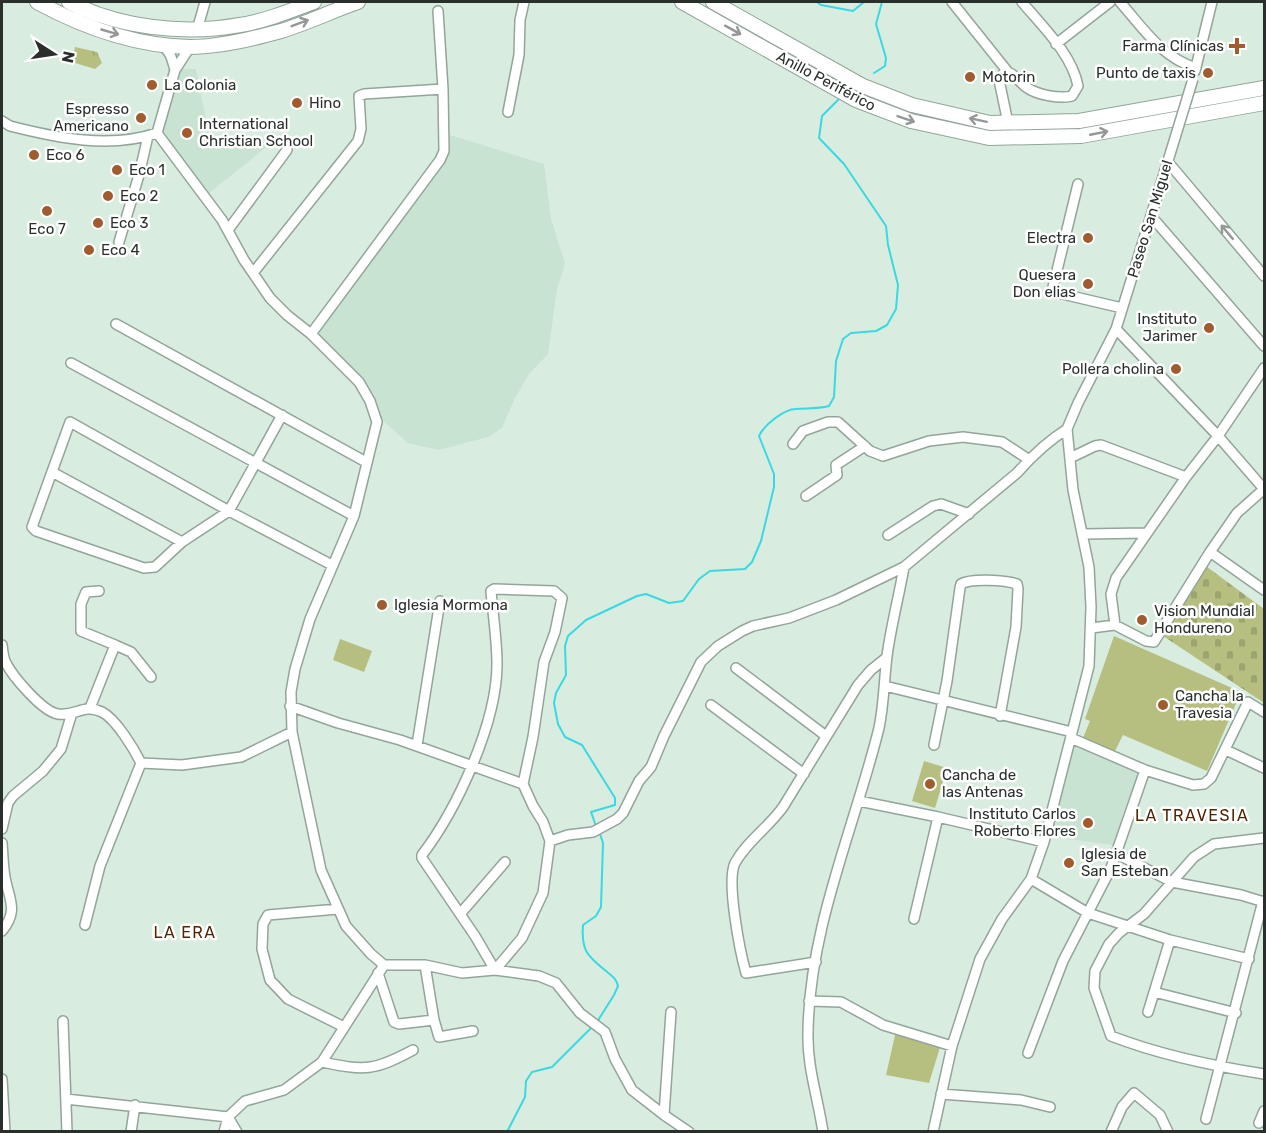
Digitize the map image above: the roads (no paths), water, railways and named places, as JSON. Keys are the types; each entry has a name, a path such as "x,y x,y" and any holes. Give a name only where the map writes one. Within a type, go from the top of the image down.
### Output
{"highway":[{"path":"37,2 66,17 110,33 154,43 190,47 243,41 281,31 358,2"},
{"path":"69,2 114,18 156,27 197,30 240,25 277,16 314,2"},
{"name":"Anillo Periférico","path":"682,2 856,100 911,121 988,138 1081,136 1264,103"},
{"name":"Anillo Periférico","path":"713,2 863,86 912,105 990,123 1079,121 1264,88"}],"street":[{"path":"197,30 205,2"},
{"path":"508,112 519,55 520,20 524,2"},
{"path":"952,2 1008,72 1035,92 1072,96 1078,86 1077,81 1063,52 1022,2"},
{"path":"1056,44 1110,2"},
{"path":"1120,2 1166,53 1175,60 1196,68"},
{"name":"Paseo San Miguel","path":"1067,429 1116,329 1193,79 1212,2"},
{"path":"311,334 440,160 444,151 438,11"},
{"path":"154,43 166,48 171,55 175,70"},
{"path":"119,242 175,70 190,47"},
{"path":"1008,72 1003,74 999,80 1008,123"},
{"path":"253,273 358,141 362,129 359,96 443,89"},
{"path":"2,121 10,126 71,140 138,139 153,135"},
{"path":"153,135 189,174 228,230 270,298 359,381 370,401 377,422 354,516 310,619 295,669 290,706 292,732 321,870 346,926 381,969 394,1022 399,1024 434,1020"},
{"path":"228,230 286,150"},
{"path":"1168,162 1264,276"},
{"path":"1078,184 1053,287 1054,292 1122,308"},
{"path":"1151,216 1264,346"},
{"path":"116,324 366,462"},
{"path":"1091,628 1115,625 1146,641 1154,642 1237,513 1264,489 1218,436 1116,329"},
{"path":"71,363 354,516"},
{"path":"1115,625 1111,594 1113,585 1264,368"},
{"path":"282,416 229,511 182,542 156,567 144,568 36,531 32,527 70,422 229,511 332,565"},
{"path":"794,444 803,431 828,422 838,422 870,451 883,456 929,441 963,437 1002,442 1028,459"},
{"path":"550,841 568,835 593,832 617,819 623,813 639,781 651,767 701,662 718,646 753,626 789,618 837,600 904,567 1017,473 1028,459 1052,438 1067,429 1073,490 1089,567 1091,628 1089,666 1044,842 1031,879 1002,919 980,959 952,1046 933,1131"},
{"path":"1070,458 1101,445 1186,477"},
{"path":"806,496 837,475 837,465 865,446"},
{"path":"52,472 182,542"},
{"path":"888,535 933,506 941,504 969,514"},
{"path":"1083,534 1147,533"},
{"path":"1210,552 1264,590"},
{"path":"823,1131 818,1100 809,1072 808,1001 831,891 880,725 886,658 904,567"},
{"path":"934,745 961,584 967,581 1017,584 1016,627 1000,716"},
{"path":"494,589 554,591 562,598 555,632 544,662 533,737 523,784 543,822 550,841 543,893 522,938 495,970 422,855 449,816 483,740 493,697 497,666 491,591 494,589"},
{"path":"99,591 86,592 81,604 81,631 131,652 151,677"},
{"path":"417,745 440,601"},
{"path":"2,645 5,662 18,682 44,706 57,714 90,708 105,713 130,742 141,763 100,866 85,925"},
{"path":"90,708 115,645"},
{"path":"816,962 746,973 739,950 732,883 734,865 753,840 774,820 858,685 886,658"},
{"path":"736,668 826,736"},
{"path":"885,686 1071,735 1145,770 1193,785 1204,784 1211,778 1248,702 1264,712"},
{"path":"711,705 804,774"},
{"path":"290,706 338,723 417,745 523,784"},
{"path":"2,830 5,801 43,771 61,749 72,713"},
{"path":"141,763 182,765 241,757 292,732"},
{"path":"1226,750 1264,768"},
{"path":"1028,1053 1063,961 1104,883 1145,770"},
{"path":"859,801 1044,842"},
{"path":"914,919 938,817"},
{"path":"1264,838 1214,844 1194,857 1149,909 1108,944 1095,971 1094,988 1111,1036 1134,1045 1221,1067 1264,1074"},
{"path":"2,843 5,878 13,906 8,922 2,931"},
{"path":"1115,853 1172,882 1241,895 1264,902 1206,1119"},
{"path":"460,914 505,862"},
{"path":"1031,879 1088,913 1170,940 1249,959"},
{"path":"338,909 268,915 263,924 262,949 270,980 288,999 344,1027"},
{"path":"2,914 8,922"},
{"path":"1148,1012 1170,940"},
{"path":"381,969 425,965 462,973 495,970 539,976 556,983 580,1013 605,1032 615,1059 632,1090 664,1115 690,1131"},
{"path":"425,965 439,1037 473,1031"},
{"path":"224,1131 228,1117 245,1101 284,1090 322,1062 381,969"},
{"path":"1154,992 1236,1013"},
{"path":"808,1001 841,1002 883,1025 952,1046"},
{"path":"664,1115 671,1011"},
{"path":"63,1021 67,1131"},
{"path":"322,1062 372,1069 413,1050"},
{"path":"2,1079 5,1131"},
{"path":"1111,1131 1122,1107 1134,1093 1160,1115 1168,1131"},
{"path":"941,1094 1021,1100 1050,1107"},
{"path":"66,1099 228,1117 237,1131"},
{"path":"131,1131 135,1105"},
{"path":"1259,1123 1264,1110"}],"waterway":[{"path":"817,2 821,5 853,11 864,2"},
{"path":"874,73 885,66 886,58 876,24 882,2"},
{"path":"596,826 591,812 615,805 615,798 582,745 565,737 558,724 554,703 556,693 566,675 565,646 568,636 586,620 637,596 646,594 669,603 683,601 699,579 710,571 745,569 752,562 761,541 774,487 774,474 759,436 770,423 786,412 829,406 834,397 836,361 843,339 851,333 876,331 887,325 896,309 898,285 888,245 886,226 844,164 819,138 822,116 838,100"},
{"path":"597,1022 618,986 614,977 590,956 583,941 583,925 596,916 601,907 603,843 599,831"},
{"path":"507,1132 525,1097 526,1081 532,1072 552,1067 593,1026"}],"place":[{"name":"Farma Clínicas","path":"1237,46"},
{"name":"Punto de taxis","path":"1208,73"},
{"name":"Motorin","path":"970,77"},
{"name":"La Colonia","path":"152,85"},
{"name":"Hino","path":"297,103"},
{"name":"Espresso Americano","path":"141,118"},
{"name":"International Christian School","path":"187,133"},
{"name":"Eco 6","path":"34,155"},
{"name":"Eco 1","path":"117,170"},
{"name":"Eco 2","path":"108,196"},
{"name":"Eco 7","path":"47,211"},
{"name":"Eco 3","path":"98,223"},
{"name":"Electra","path":"1088,238"},
{"name":"Eco 4","path":"89,250"},
{"name":"Quesera Don elias","path":"1088,284"},
{"name":"Instituto Jarimer","path":"1209,328"},
{"name":"Pollera cholina","path":"1176,369"},
{"name":"Iglesia Mormona","path":"382,605"},
{"name":"Vision Mundial Hondureno","path":"1142,620"},
{"name":"Cancha la Travesia","path":"1163,705"},
{"name":"Cancha de las Antenas","path":"930,784"},
{"name":"Instituto Carlos Roberto Flores","path":"1088,823"},
{"name":"Iglesia de San Esteban","path":"1069,863"}],"district":[{"name":"LA TRAVESIA","path":"1192,815"},
{"name":"LA ERA","path":"185,932"}]}
